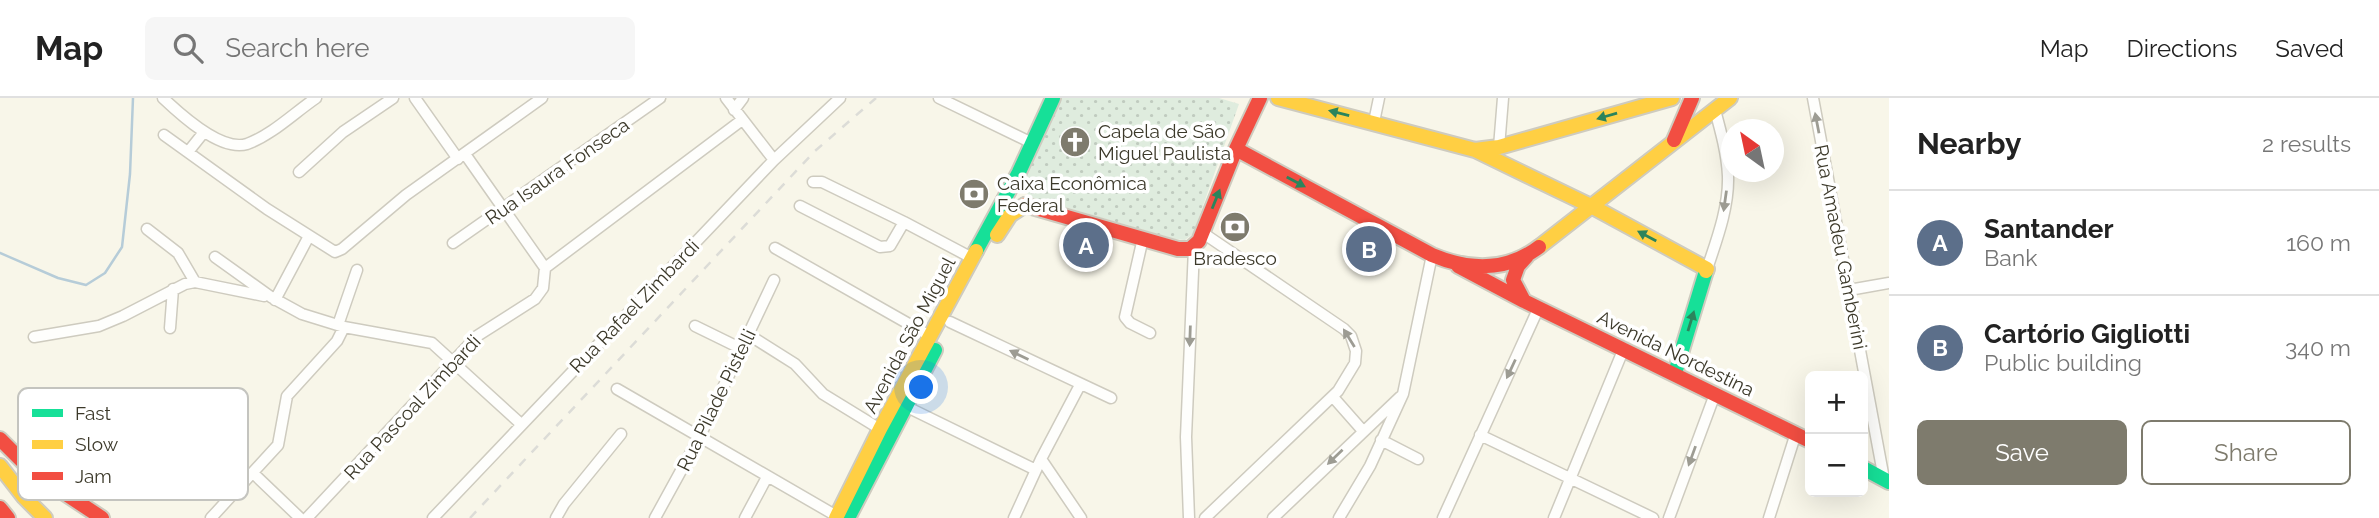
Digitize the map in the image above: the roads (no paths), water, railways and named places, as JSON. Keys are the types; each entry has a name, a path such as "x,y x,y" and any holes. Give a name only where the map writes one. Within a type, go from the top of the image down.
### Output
{"main road":[{"name":"Avenida São Miguel","path":"840,517 880,429 1019,172 1053,98"},
{"path":"1019,172 1016,190 1026,205 1187,251 1194,248 1203,233 1259,98"},
{"path":"1278,98 1475,150 1593,207 1707,268 1675,373"},
{"path":"1475,150 1499,147 1672,98"},
{"path":"1673,142 1692,98"},
{"path":"1524,301 1513,280 1518,266 1527,256 1730,98"},
{"path":"1236,149 1432,255 1457,265 1495,266 1527,256"},
{"name":"Avenida São Miguel","path":"840,517 905,406 1006,219 1026,205"},
{"name":"Avenida Nordestina","path":"1457,265 1524,301 1805,438"},
{"path":"0,439 18,459"},
{"path":"0,466 18,489"},
{"path":"1868,471 1886,480"},
{"path":"27,500 43,516"},
{"path":"74,500 102,518"},
{"path":"0,508 8,518"}],"street":[{"path":"163,98 204,132 225,144 246,144 263,136 316,98"},
{"path":"299,172 334,139 393,98"},
{"path":"415,98 504,208 545,268 742,120"},
{"path":"163,135 267,209 331,250 339,251 406,195 542,98"},
{"name":"Rua Isaura Fonseca","path":"453,243 660,98"},
{"path":"726,98 774,160"},
{"path":"734,110 743,98"},
{"name":"Rua Rafael Zimbardi","path":"433,518 774,160 840,98"},
{"path":"939,98 1032,142"},
{"path":"1374,122 1379,98"},
{"path":"1499,147 1503,98"},
{"name":"Rua Amadeu Gamberini","path":"1813,98 1886,480"},
{"path":"1707,268 1722,224 1728,178 1715,110"},
{"path":"188,152 204,132"},
{"path":"813,182 822,182 972,258"},
{"path":"800,206 880,247 890,246 905,222"},
{"path":"147,229 178,253 195,282"},
{"path":"1203,233 1344,329 1351,336 1356,351 1355,363 1333,397 1205,518"},
{"path":"273,298 309,236"},
{"path":"1143,238 1125,317 1130,323 1150,333"},
{"path":"775,248 930,336"},
{"path":"1189,518 1185,437 1194,248"},
{"path":"1339,518 1370,466 1403,394 1432,255"},
{"path":"215,257 273,298 303,314 341,326 432,343 521,424"},
{"name":"Rua Pascoal Zimbardi","path":"307,518 477,336 535,299 543,288 545,268"},
{"path":"248,478 278,445 285,407 292,388 337,341 357,270"},
{"name":"Rua Pilade Pistelli","path":"655,518 700,436 774,280"},
{"path":"34,337 99,326 173,289 195,282 273,298"},
{"path":"1849,290 1889,283"},
{"path":"170,328 173,289"},
{"path":"1443,518 1539,307"},
{"path":"950,322 1111,398"},
{"path":"695,326 742,349"},
{"path":"749,335 795,365 823,394 880,429"},
{"path":"1554,518 1624,348"},
{"path":"1014,518 1080,385"},
{"path":"617,389 840,517"},
{"path":"1273,518 1403,394"},
{"path":"1669,518 1715,394"},
{"path":"1333,397 1363,430"},
{"path":"905,406 1036,470"},
{"path":"1769,518 1796,433"},
{"path":"556,518 564,504 621,434"},
{"path":"1480,435 1653,518"},
{"path":"1381,440 1418,459"},
{"path":"1041,459 1081,518"},
{"path":"253,473 300,518"},
{"path":"746,518 767,477"},
{"path":"211,518 228,500"}],"waterway":[{"path":"0,253 58,278 86,285 105,273 122,247 130,174 133,98"}],"railway":[{"path":"470,518 815,151 876,98"}],"place":[{"name":"Capela de São Miguel Paulista","path":"1075,142"},
{"name":"Caixa Econômica Federal","path":"974,194"},
{"name":"Bradesco","path":"1235,227"},
{"name":"Santander","path":"1086,245"},
{"name":"Cartório Gigliotti","path":"1369,249"}]}
